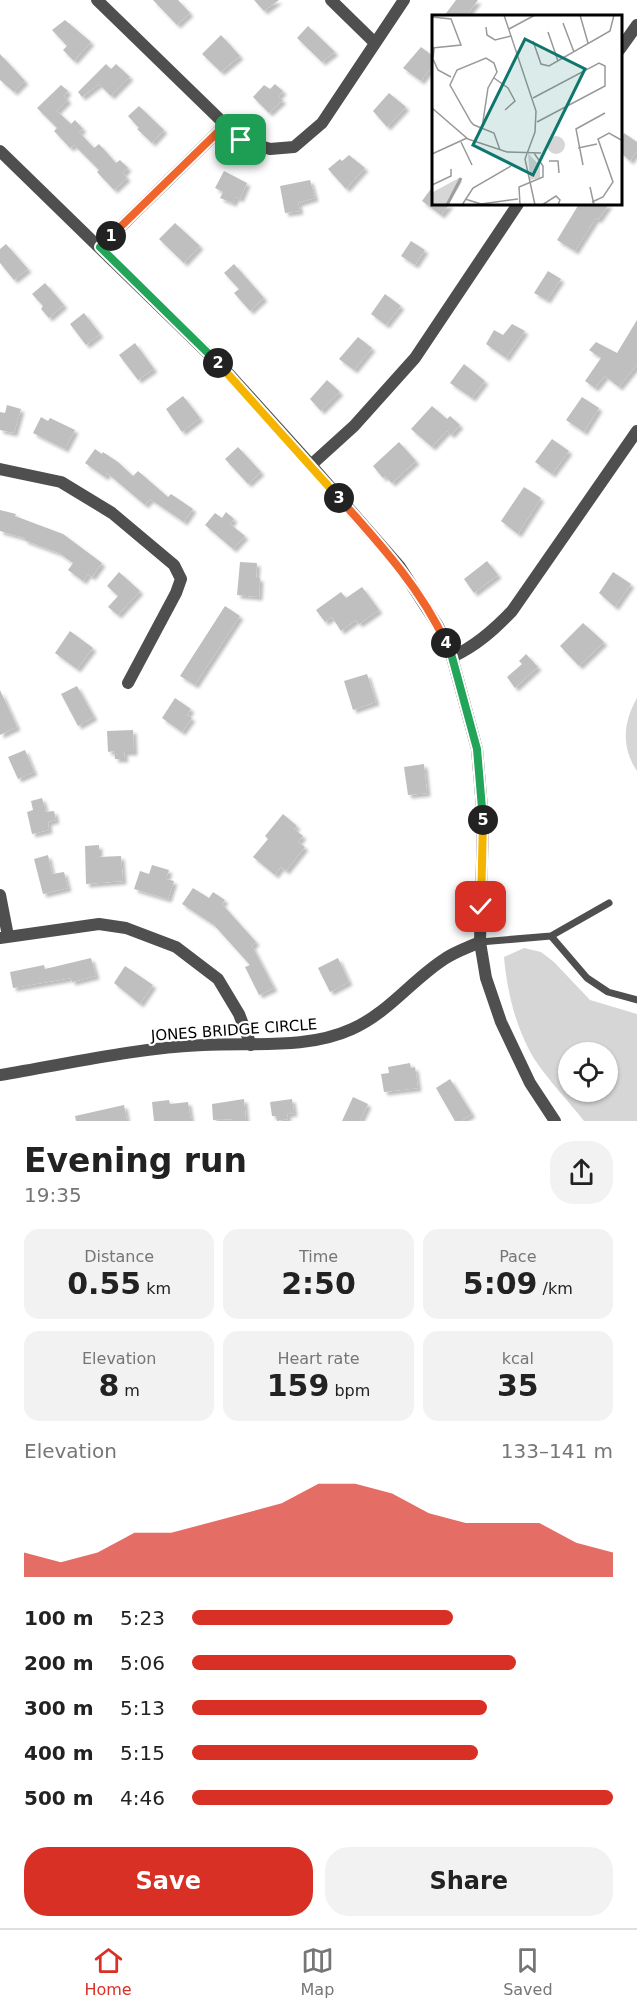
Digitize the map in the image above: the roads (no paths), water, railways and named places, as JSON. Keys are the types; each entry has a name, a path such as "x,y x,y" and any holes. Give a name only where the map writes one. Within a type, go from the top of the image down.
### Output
{"street":[{"path":"97,0 241,140 270,148 294,147 322,123 404,0"},
{"path":"331,0 375,43"},
{"path":"622,48 637,25"},
{"path":"100,247 225,125"},
{"path":"0,151 228,373 312,465 400,567 438,626 452,657 477,749 483,820 480,942 486,978 501,1022 530,1083 555,1121"},
{"path":"312,465 354,426 415,358 517,206"},
{"path":"452,657 466,651 493,631 512,611 637,431"},
{"path":"0,469 61,482 112,513 174,565 181,579 173,599 128,683"},
{"path":"0,895 4,937 99,924 126,928 176,947 218,979 239,1014 251,1045"},
{"name":"JONES BRIDGE CIRCLE","path":"0,1075 112,1056 203,1045 316,1041 352,1029 377,1015 441,961 480,942"}],"lane":[{"path":"480,942 550,936 609,903"},
{"path":"550,936 587,978 608,992 637,1000"}]}
